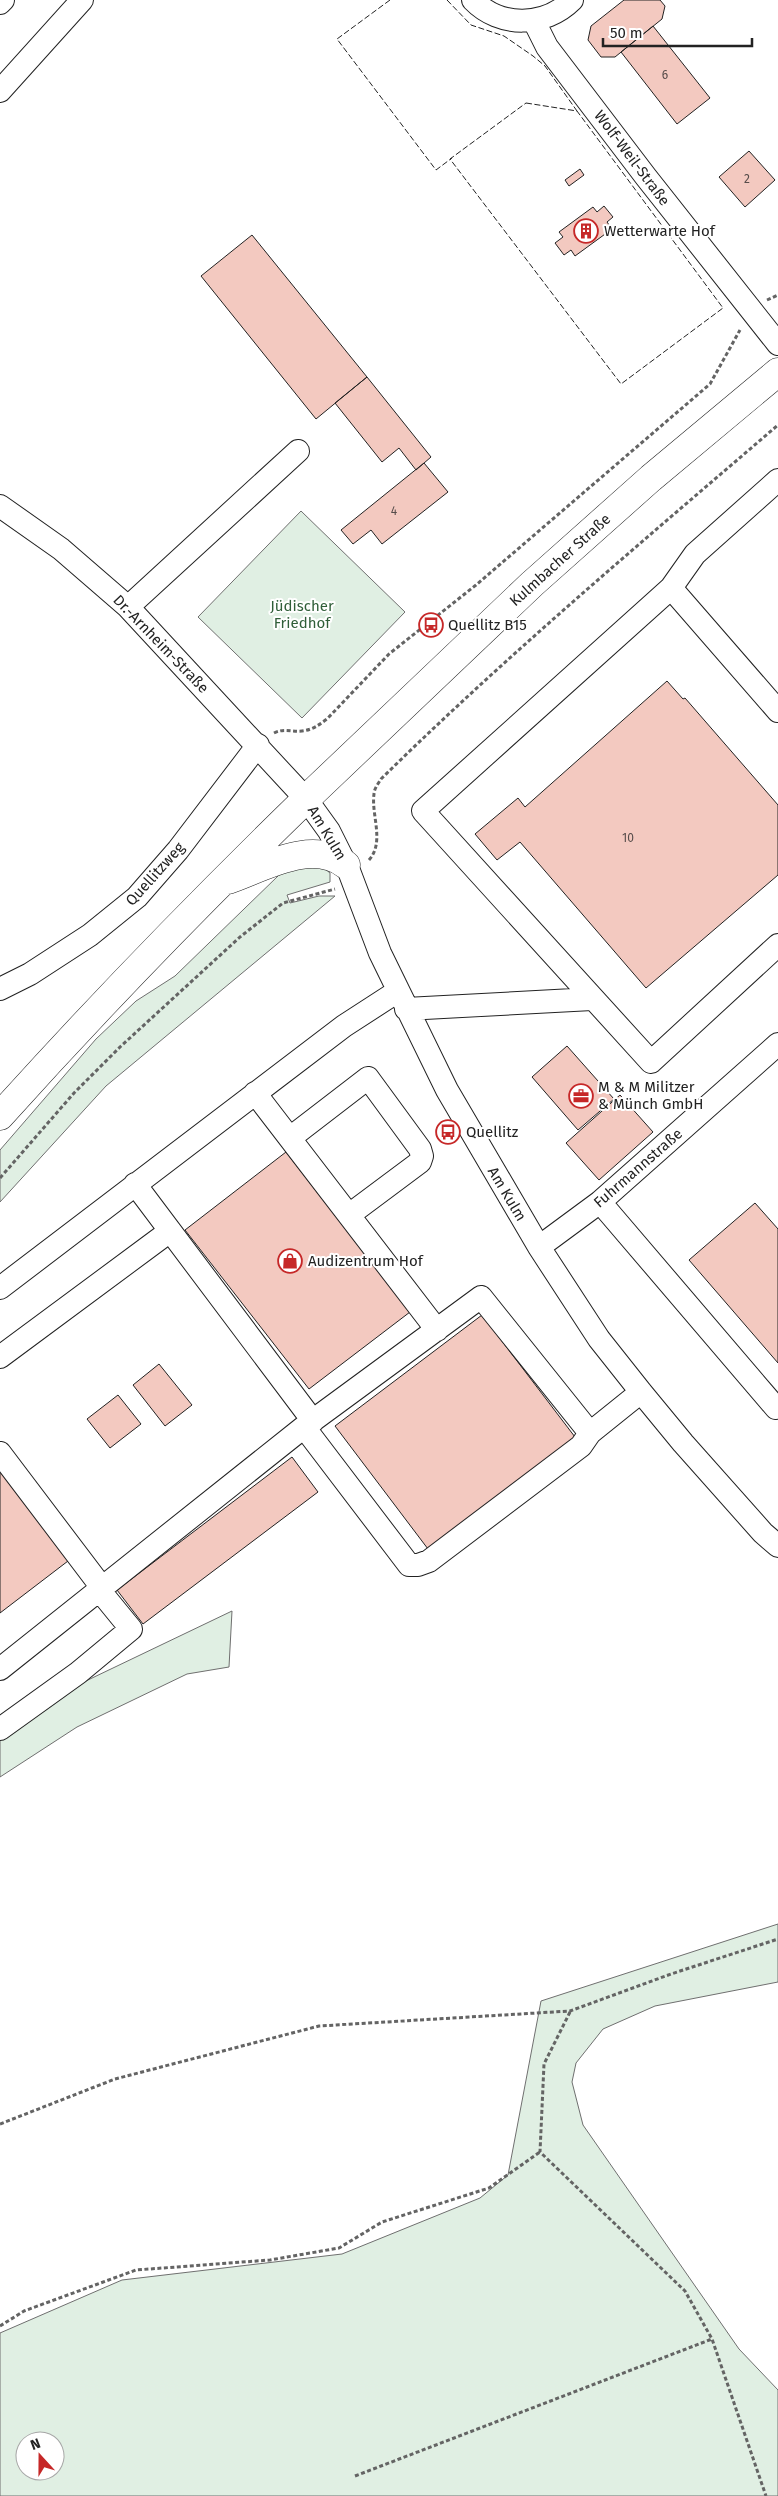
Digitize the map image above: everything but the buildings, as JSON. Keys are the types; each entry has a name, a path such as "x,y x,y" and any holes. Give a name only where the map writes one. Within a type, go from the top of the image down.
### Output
{"main road":[{"name":"Kulmbacher Straße","path":"0,1116 57,1052 220,883 306,799 532,584 651,478 778,372"},
{"path":"220,883 302,854 325,854 350,874"}],"street":[{"path":"0,3 3,0"},
{"path":"0,91 82,0"},
{"path":"473,0 481,8 512,21 534,21 555,14 572,0"},
{"name":"Wolf-Weil-Straße","path":"534,21 547,47 778,344"},
{"path":"128,607 298,452"},
{"path":"778,480 695,554 671,588 423,811 651,1062 778,945"},
{"name":"Dr.-Arnheim-Straße","path":"0,506 61,549 128,607 258,745 306,799"},
{"path":"671,588 778,711"},
{"name":"Quellitzweg","path":"0,989 30,974 90,935 137,897 178,850 258,745"},
{"name":"Am Kulm","path":"306,799 330,831 350,874 380,953 466,1125 538,1247 599,1339 641,1392 682,1443 763,1533 778,1546"},
{"path":"0,1288 344,1026 402,1000 592,999"},
{"name":"Fuhrmannstraße","path":"538,1247 600,1202 778,1044"},
{"path":"290,1138 368,1078 420,1149 422,1156 420,1162 349,1215"},
{"path":"256,1093 437,1330"},
{"path":"135,1184 409,1565 418,1565 429,1561 581,1446 590,1433 641,1392"},
{"path":"600,1202 776,1408"},
{"path":"0,1357 170,1231"},
{"path":"0,1669 308,1424 481,1297 590,1433"},
{"path":"0,1453 131,1629 78,1673 0,1729"}],"path":[{"path":"258,745 276,732 288,729 301,731 316,728 327,719 390,654 430,624 710,384 751,311 778,295"},
{"path":"0,1178 74,1093 120,1046 240,937 283,903 323,891 368,861 374,855 377,842 374,794 380,780 432,729 554,617 778,425"},
{"path":"428,724 432,729"},
{"path":"0,2124 115,2079 319,2026 570,2011 672,1974 778,1939"},
{"path":"570,2011 544,2064 540,2152 685,2291 712,2339 766,2496"},
{"path":"0,2326 24,2311 136,2270 270,2260 339,2248 382,2222 489,2188 540,2152"},
{"path":"355,2476 712,2339"}],"green space":[{"name":"Jüdischer Friedhof","path":"301,511 405,612 302,718 198,617"},
{"path":"319,864 330,873 330,882 287,895 290,903 319,896 335,896 106,1086 0,1202 0,1150 96,1039 136,1001 175,976 288,867"},
{"path":"232,1611 229,1667 187,1674 77,1727 0,1777 0,1734 42,1702"},
{"path":"778,1924 778,1982 655,2006 603,2029 576,2063 572,2082 583,2125 739,2349 778,2390 778,2496 0,2496 0,2333 122,2280 342,2254 480,2198 508,2175 541,2001"}],"fence":[{"path":"390,0 337,39 436,170 452,158"},
{"path":"447,0 471,25 504,36 545,66 577,111"},
{"path":"526,103 577,111 723,308 621,384 450,159 526,103"}],"place":[{"name":"Wetterwarte Hof","path":"586,231"},
{"name":"Quellitz B15","path":"431,625"},
{"name":"M & M Militzer & Münch GmbH","path":"581,1096"},
{"name":"Quellitz","path":"448,1132"},
{"name":"Audizentrum Hof","path":"290,1261"}]}
